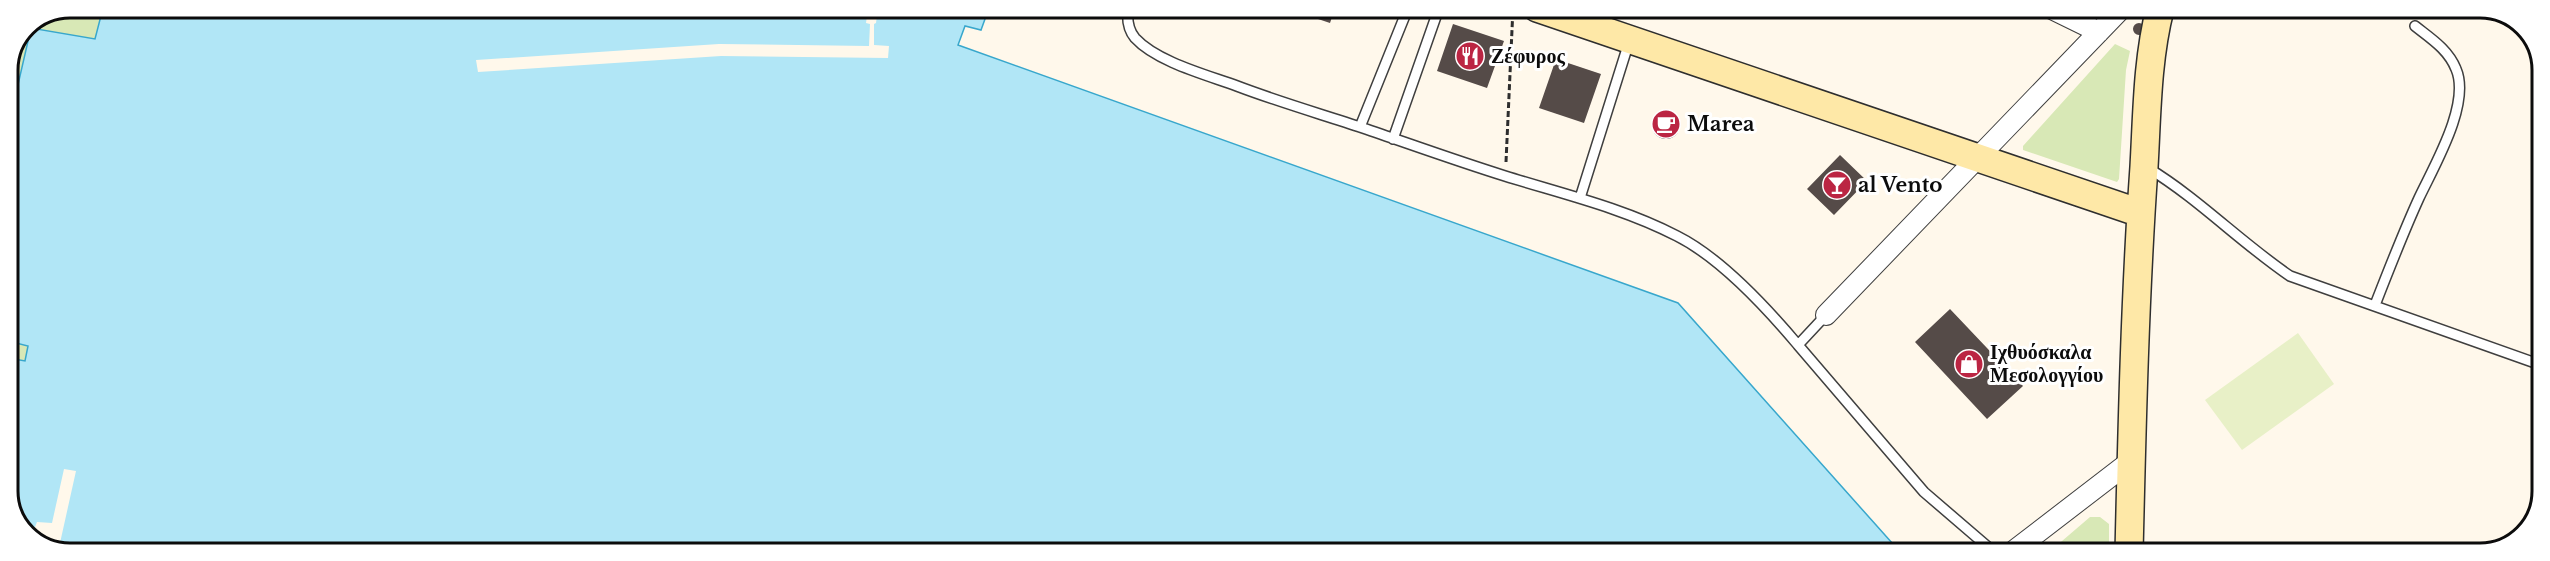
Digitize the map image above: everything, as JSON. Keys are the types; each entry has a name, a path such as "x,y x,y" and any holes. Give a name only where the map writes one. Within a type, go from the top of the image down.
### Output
{"main road":[{"path":"1566,18 2140,213"},
{"path":"2129,543 2140,213 2151,66 2159,18"}],"street":[{"path":"2070,18 2099,32"},
{"path":"1826,315 2112,18"},
{"path":"2024,543 2132,460"}],"lane":[{"path":"1127,18 1134,37 1157,54 1291,106 1580,198 1654,225 1699,249 1775,318 1924,492 1983,543"},
{"path":"1360,127 1404,18"},
{"path":"1393,139 1435,18"},
{"path":"2375,305 2419,198 2442,152 2455,115 2459,85 2456,69 2443,48 2415,26"},
{"path":"1580,198 1630,40"},
{"path":"2144,165 2190,195 2264,259 2290,276 2328,292 2375,305 2532,362"},
{"path":"1798,345 1826,315"}],"path":[{"path":"1505,176 1513,18"}],"green space":[{"path":"100,18 95,39 38,29 60,19"},
{"path":"28,39 18,85 19,60"},
{"path":"2115,44 2130,51 2126,70 2117,182 2023,150 2023,146"},
{"path":"2298,333 2334,384 2242,450 2205,400"},
{"path":"18,344 28,346 25,361 18,360"},
{"path":"2090,517 2100,517 2109,524 2109,543 2060,543"}],"water":[{"path":"100,18 985,18 981,30 965,26 958,45 1678,303 1892,543 60,542 44,536 31,525 22,511 18,494 18,360 25,361 28,346 18,344 18,85 28,39 38,29 95,39"}],"pier":[{"path":"867,18 877,18 874,24 874,45 889,46 888,58 721,56 478,72 476,60 719,44 869,46 870,24 866,23"},
{"path":"64,469 76,471 60,542 44,536 32,526 35,527 37,522 52,523"}],"building":[{"path":"1315,18 1332,18 1330,23"},
{"path":"2141,23 2144,24 2144,34 2137,35 2134,34 2133,27 2134,24"},
{"name":"Ζέφυρος","path":"1453,24 1504,41 1487,88 1437,71"},
{"path":"1556,59 1601,74 1584,123 1539,108"},
{"name":"Marea","path":"1666,111 1676,115 1680,125 1676,135 1666,139 1656,135 1652,125 1656,115"},
{"name":"al Vento","path":"1840,155 1867,181 1834,215 1807,189"},
{"name":"Ιχθυόσκαλα Μεσολογγίου","path":"1950,309 2023,386 1987,419 1915,342"}],"place":[{"name":"Ζέφυρος","path":"1470,56"},
{"name":"Marea","path":"1666,124"},
{"name":"al Vento","path":"1837,185"},
{"name":"Ιχθυόσκαλα Μεσολογγίου","path":"1969,364"}]}
